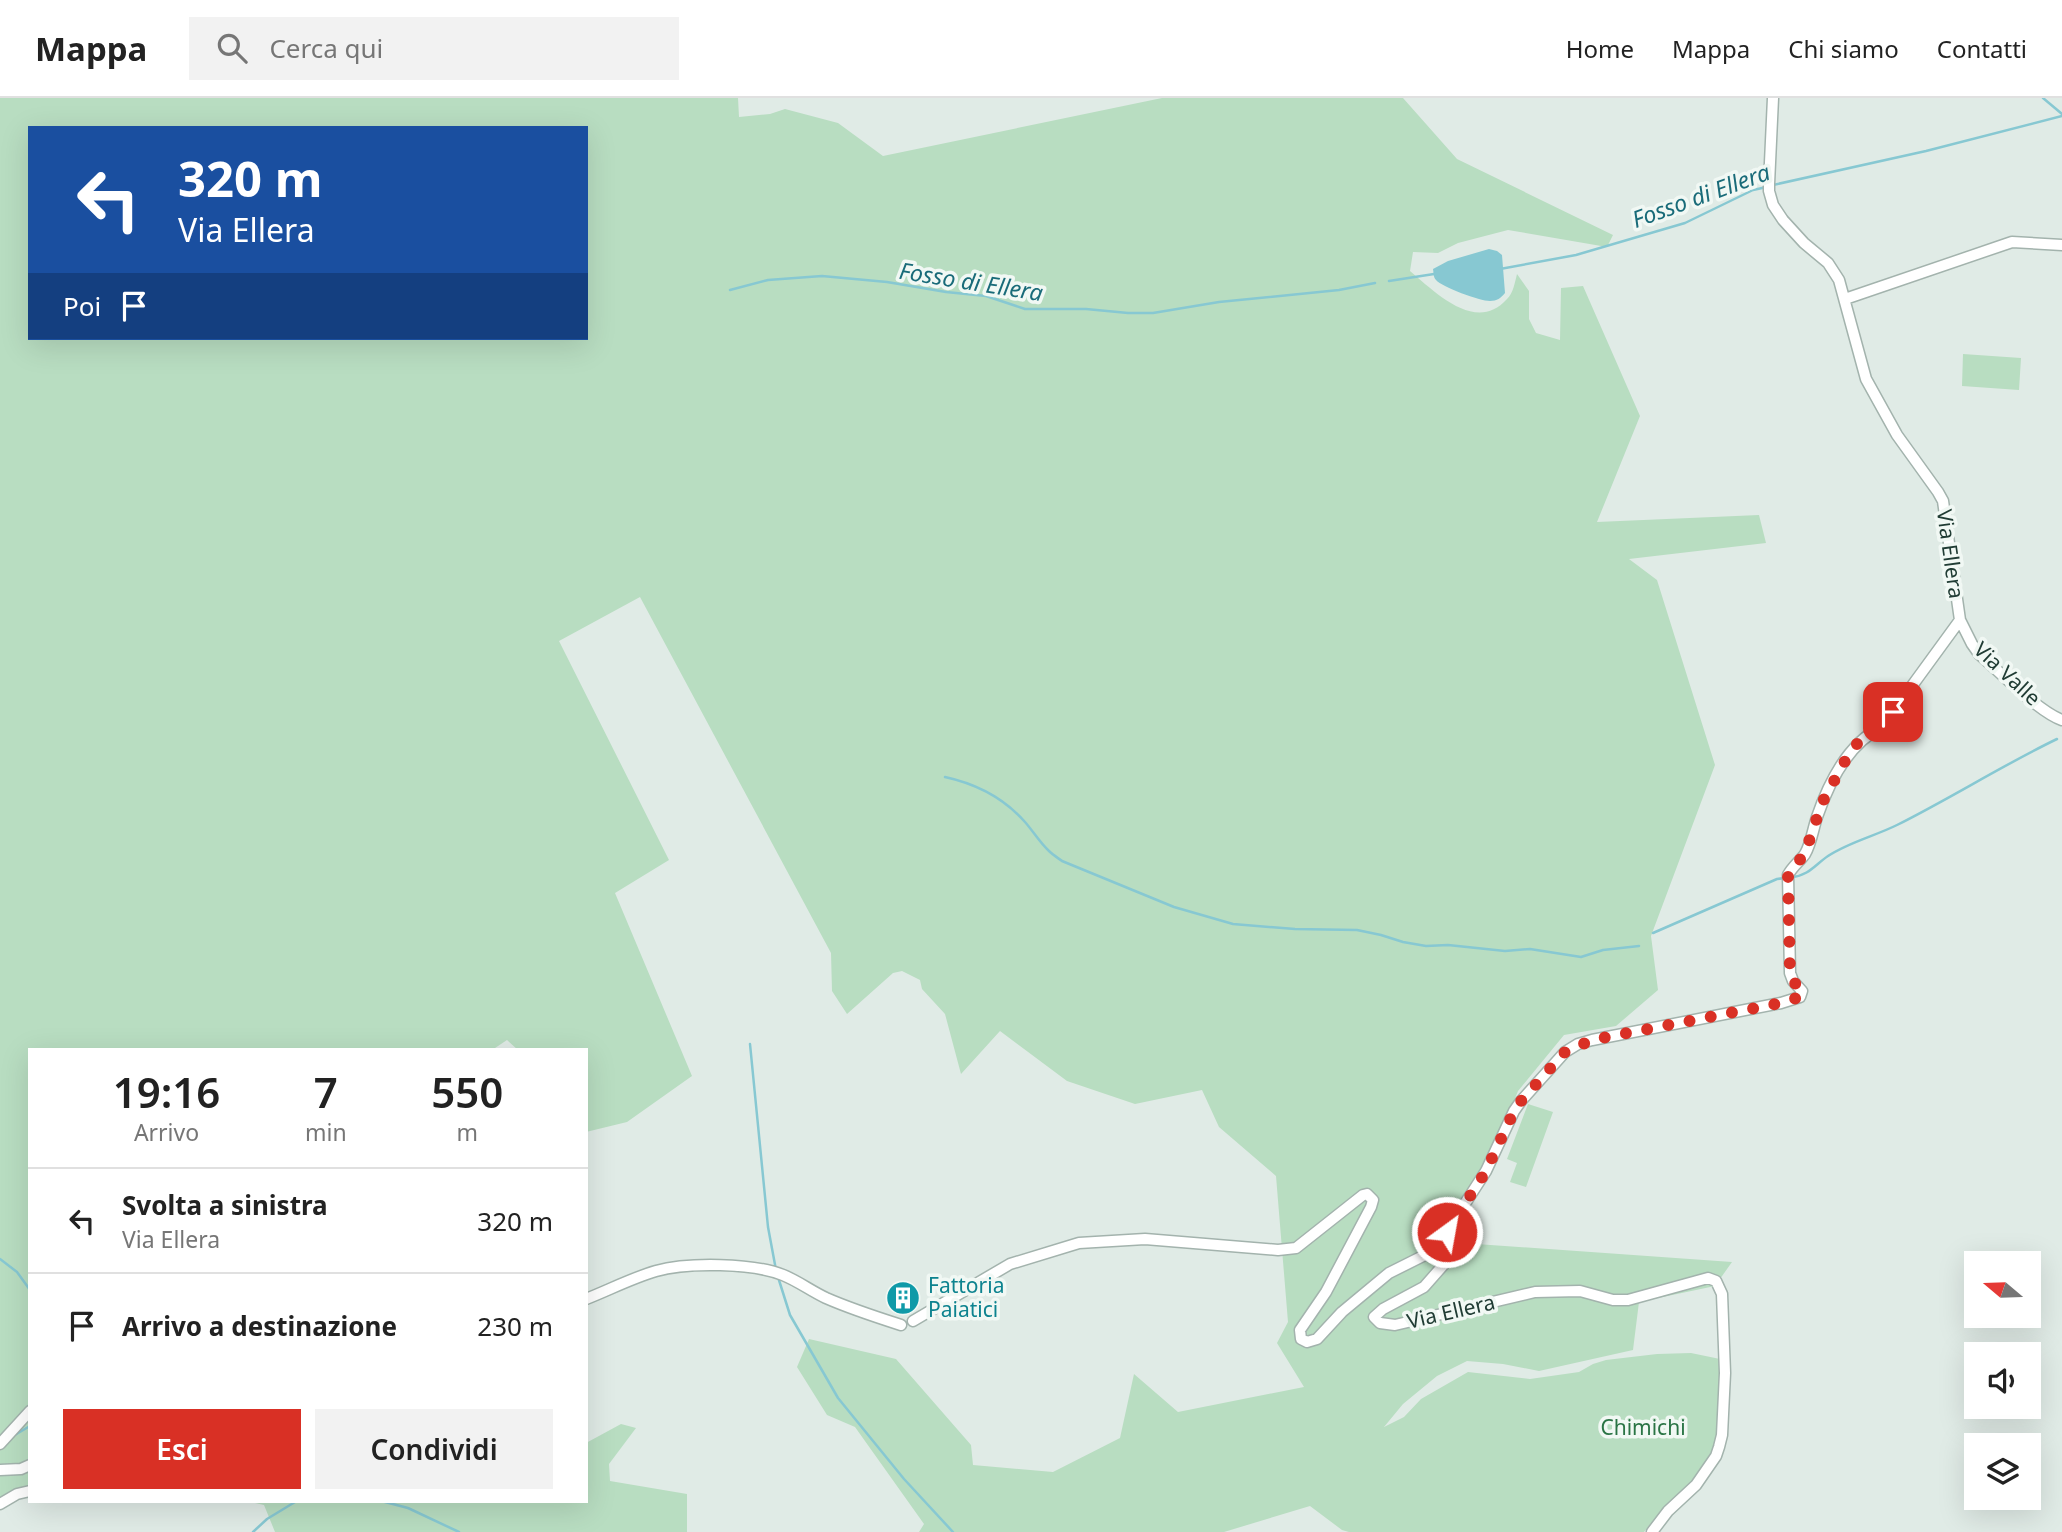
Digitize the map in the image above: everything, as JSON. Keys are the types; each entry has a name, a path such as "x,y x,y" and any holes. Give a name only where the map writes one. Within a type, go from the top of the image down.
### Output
{"street":[{"name":"Via Ellera","path":"1652,1532 1667,1512 1696,1485 1719,1447 1725,1373 1722,1294 1716,1281 1708,1278 1628,1300 1613,1300 1580,1291 1535,1292 1395,1325 1380,1323 1374,1317 1384,1308 1424,1287 1446,1262 1443,1255 1436,1250 1486,1171 1514,1111 1565,1052 1592,1040 1800,997 1802,991 1790,973 1788,880 1805,853 1822,803 1854,747 1868,733 1882,727 1959,620 1943,501 1897,435 1866,379 1839,280 1828,263 1804,243 1773,205 1769,187 1773,98"},
{"path":"1845,299 2012,242 2062,245"},
{"name":"Via Valle","path":"1959,620 1979,654 2036,703 2062,720"},
{"path":"913,1321 1010,1264 1079,1243 1145,1239 1278,1250 1296,1248 1367,1194 1373,1200 1371,1207 1326,1292 1300,1332 1304,1342 1310,1342 1317,1339 1342,1312 1389,1273 1436,1250"},
{"path":"588,1298 669,1268 727,1266 785,1275 823,1297 901,1325"},
{"path":"0,1444 28,1413"},
{"path":"0,1470 28,1466"},
{"path":"0,1504 17,1494 28,1491"}],"green space":[{"name":"Chimichi","path":"0,98 738,98 739,117 770,114 785,109 838,123 883,156 1162,98 1403,98 1457,159 1613,235 1607,247 1508,230 1458,243 1438,253 1413,252 1410,271 1456,306 1482,312 1495,309 1509,297 1517,274 1529,291 1529,319 1536,333 1560,340 1561,288 1583,286 1640,416 1597,522 1759,515 1766,543 1629,559 1657,580 1715,765 1651,936 1658,990 1616,1026 1564,1035 1518,1091 1490,1159 1422,1252 1423,1259 1435,1260 1445,1268 1453,1265 1448,1242 1732,1262 1715,1286 1639,1302 1633,1350 1539,1371 1467,1361 1437,1376 1403,1404 1384,1427 1404,1417 1421,1399 1468,1372 1530,1379 1579,1372 1606,1360 1657,1354 1691,1353 1720,1359 1722,1393 1717,1442 1695,1479 1664,1507 1644,1532 1349,1532 1342,1530 1310,1506 1224,1532 919,1532 924,1524 855,1427 827,1415 797,1367 809,1339 896,1359 971,1445 973,1465 1053,1472 1120,1438 1134,1374 1178,1412 1304,1387 1277,1343 1288,1322 1276,1176 1219,1127 1202,1090 1135,1104 1067,1081 1000,1031 961,1074 945,1014 922,989 920,980 902,971 893,973 847,1014 832,991 831,953 640,597 559,641 669,860 615,893 692,1076 627,1122 588,1132 588,1048 516,1048 507,1040 495,1048 28,1048 28,1486 0,1501"},
{"path":"1963,354 2021,358 2019,390 1962,386"},
{"path":"1528,1104 1553,1112 1526,1187 1510,1182 1517,1163 1507,1159"},
{"path":"621,1424 636,1428 609,1464 610,1481 687,1494 687,1532 275,1532 264,1505 255,1503 588,1503 588,1442"}],"water":[{"path":"1489,249 1502,255 1505,293 1499,299 1490,301 1470,296 1440,283 1434,277 1433,269 1448,261"}],"waterway":[{"path":"2043,98 2062,114"},
{"name":"Fosso di Ellera","path":"1773,185 1926,151 2062,116"},
{"name":"Fosso di Ellera","path":"1500,269 1576,255 1685,223 1753,190 1767,187"},
{"name":"Fosso di Ellera","path":"1389,281 1434,274"},
{"name":"Fosso di Ellera","path":"730,290 768,280 822,276 986,296 1025,309 1153,313 1219,302 1339,290 1375,283"},
{"path":"1792,877 1812,869 1836,851 1897,825 2057,739"},
{"path":"945,777 968,783 998,799 1017,813 1046,848 1062,861 1174,907 1233,924 1357,930 1426,946 1448,945 1505,951 1530,949 1581,957 1603,950 1639,946"},
{"path":"1653,933 1777,879 1785,878"},
{"path":"750,1044 768,1227 776,1270"},
{"path":"0,1259 17,1272 28,1287"},
{"path":"778,1277 790,1315 838,1398 904,1479 953,1532"},
{"path":"13,1436 28,1427"},
{"path":"253,1532 267,1519 293,1503"},
{"path":"389,1503 408,1508 459,1532"}],"place":[{"name":"Fattoria Paiatici","path":"903,1298"}],"route":[{"path":"1447,1232 1486,1171 1514,1111 1565,1052 1592,1040 1800,997 1802,991 1790,973 1788,875 1805,853 1822,803 1854,747 1868,733 1882,727 1893,712"}]}
